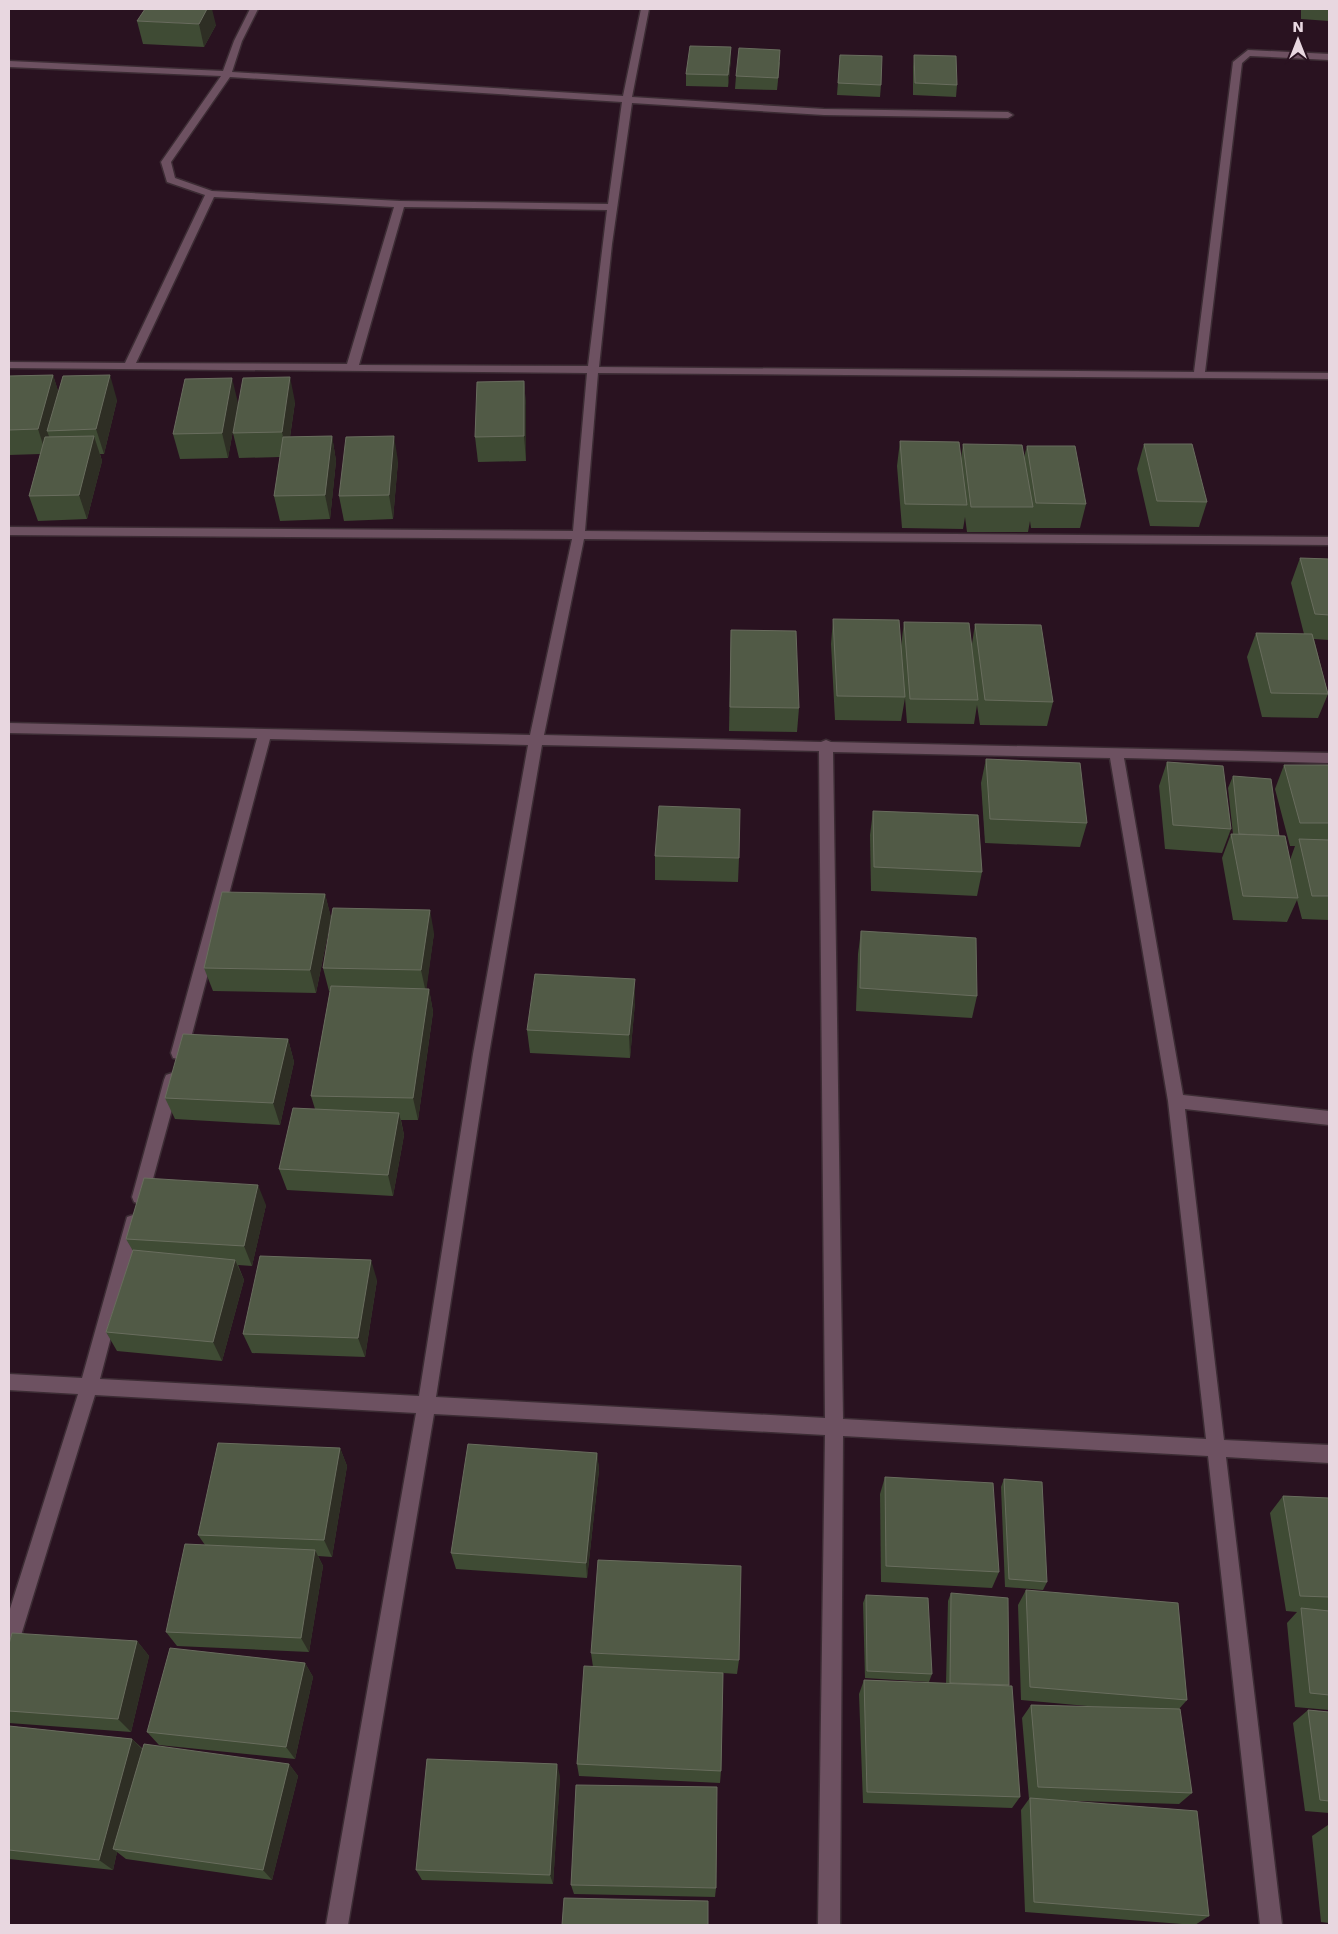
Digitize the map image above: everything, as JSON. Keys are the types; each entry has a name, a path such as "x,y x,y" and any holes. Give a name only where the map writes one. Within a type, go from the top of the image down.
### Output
{"street":[{"path":"254,9 238,41 227,74 166,162 170,180 211,194 400,204 613,207"},
{"path":"337,1925 426,1406 481,1054 536,739 579,536 593,370 613,207 627,99 645,9"},
{"path":"1199,375 1238,62 1248,52 1329,58"},
{"path":"9,64 227,74 824,112 1008,115"},
{"path":"129,366 211,194"},
{"path":"352,368 400,204"},
{"path":"9,365 1329,376"},
{"path":"9,531 1329,541"},
{"path":"9,728 826,745 1329,758"},
{"path":"9,1642 89,1386 265,733"},
{"path":"826,745 834,1426 829,1925"},
{"path":"1116,752 1176,1101 1271,1925"},
{"path":"1176,1101 1329,1118"},
{"path":"9,1382 1329,1454"}],"building":[{"path":"145,9 207,9 199,24 137,21"},
{"path":"690,46 731,47 728,75 686,74"},
{"path":"739,48 780,50 778,78 736,76"},
{"path":"840,55 882,56 881,85 838,83"},
{"path":"914,55 956,56 957,85 915,83"},
{"path":"53,375 38,429 9,430 9,376"},
{"path":"110,375 96,429 47,431 63,376"},
{"path":"290,377 282,432 233,433 243,378"},
{"path":"232,378 222,433 173,434 185,379"},
{"path":"524,381 524,436 475,437 477,382"},
{"path":"94,436 79,495 29,496 45,437"},
{"path":"332,436 325,495 274,496 283,437"},
{"path":"394,436 389,495 339,496 346,437"},
{"path":"900,441 959,442 967,505 905,504"},
{"path":"963,444 1022,445 1033,507 971,507"},
{"path":"1144,444 1192,444 1207,502 1157,501"},
{"path":"1027,446 1075,446 1086,504 1036,503"},
{"path":"1300,558 1329,559 1329,615 1315,614"},
{"path":"833,619 899,620 905,697 837,696"},
{"path":"904,622 969,623 978,700 910,699"},
{"path":"975,624 1041,625 1053,702 985,700"},
{"path":"731,630 796,631 799,708 730,707"},
{"path":"1256,633 1312,634 1328,694 1271,693"},
{"path":"986,759 1080,763 1087,823 990,819"},
{"path":"1167,762 1223,766 1231,829 1173,825"},
{"path":"1284,765 1329,765 1329,823 1300,823"},
{"path":"1233,776 1271,779 1279,836 1239,834"},
{"path":"659,806 740,809 739,858 655,856"},
{"path":"873,811 978,815 982,872 874,867"},
{"path":"1231,834 1285,836 1298,898 1243,896"},
{"path":"1299,839 1329,840 1329,896 1312,896"},
{"path":"222,892 325,894 310,970 204,968"},
{"path":"333,908 430,910 421,970 323,968"},
{"path":"861,931 976,938 977,996 860,988"},
{"path":"535,974 635,979 629,1035 527,1030"},
{"path":"331,986 429,989 413,1098 311,1096"},
{"path":"183,1034 288,1039 273,1103 165,1098"},
{"path":"293,1108 399,1113 388,1175 279,1169"},
{"path":"144,1178 258,1185 244,1246 126,1239"},
{"path":"133,1250 235,1260 213,1342 106,1332"},
{"path":"260,1256 371,1260 358,1338 243,1334"},
{"path":"218,1443 340,1448 324,1540 198,1535"},
{"path":"468,1444 597,1453 586,1563 451,1553"},
{"path":"885,1477 993,1483 999,1572 886,1566"},
{"path":"1004,1479 1042,1482 1047,1582 1009,1579"},
{"path":"1283,1496 1329,1498 1329,1597 1300,1596"},
{"path":"185,1544 315,1550 301,1638 166,1632"},
{"path":"598,1560 741,1566 739,1660 591,1653"},
{"path":"1026,1590 1178,1603 1187,1700 1030,1687"},
{"path":"951,1593 1008,1598 1009,1685 950,1683"},
{"path":"866,1595 928,1598 932,1674 867,1671"},
{"path":"1301,1608 1329,1611 1329,1695 1310,1693"},
{"path":"12,1633 137,1641 118,1719 9,1711 9,1644"},
{"path":"170,1648 305,1663 286,1747 147,1732"},
{"path":"584,1666 723,1673 721,1771 577,1764"},
{"path":"864,1680 1012,1686 1020,1797 867,1792"},
{"path":"1031,1705 1180,1709 1192,1793 1038,1787"},
{"path":"1308,1710 1329,1712 1329,1801 1320,1800"},
{"path":"9,1726 132,1739 99,1860 9,1850"},
{"path":"144,1744 289,1764 263,1870 113,1849"},
{"path":"427,1759 557,1764 550,1875 416,1870"},
{"path":"576,1785 717,1787 716,1888 571,1885"},
{"path":"1030,1798 1197,1811 1209,1916 1034,1902"},
{"path":"564,1898 708,1901 708,1925 562,1925"}]}
